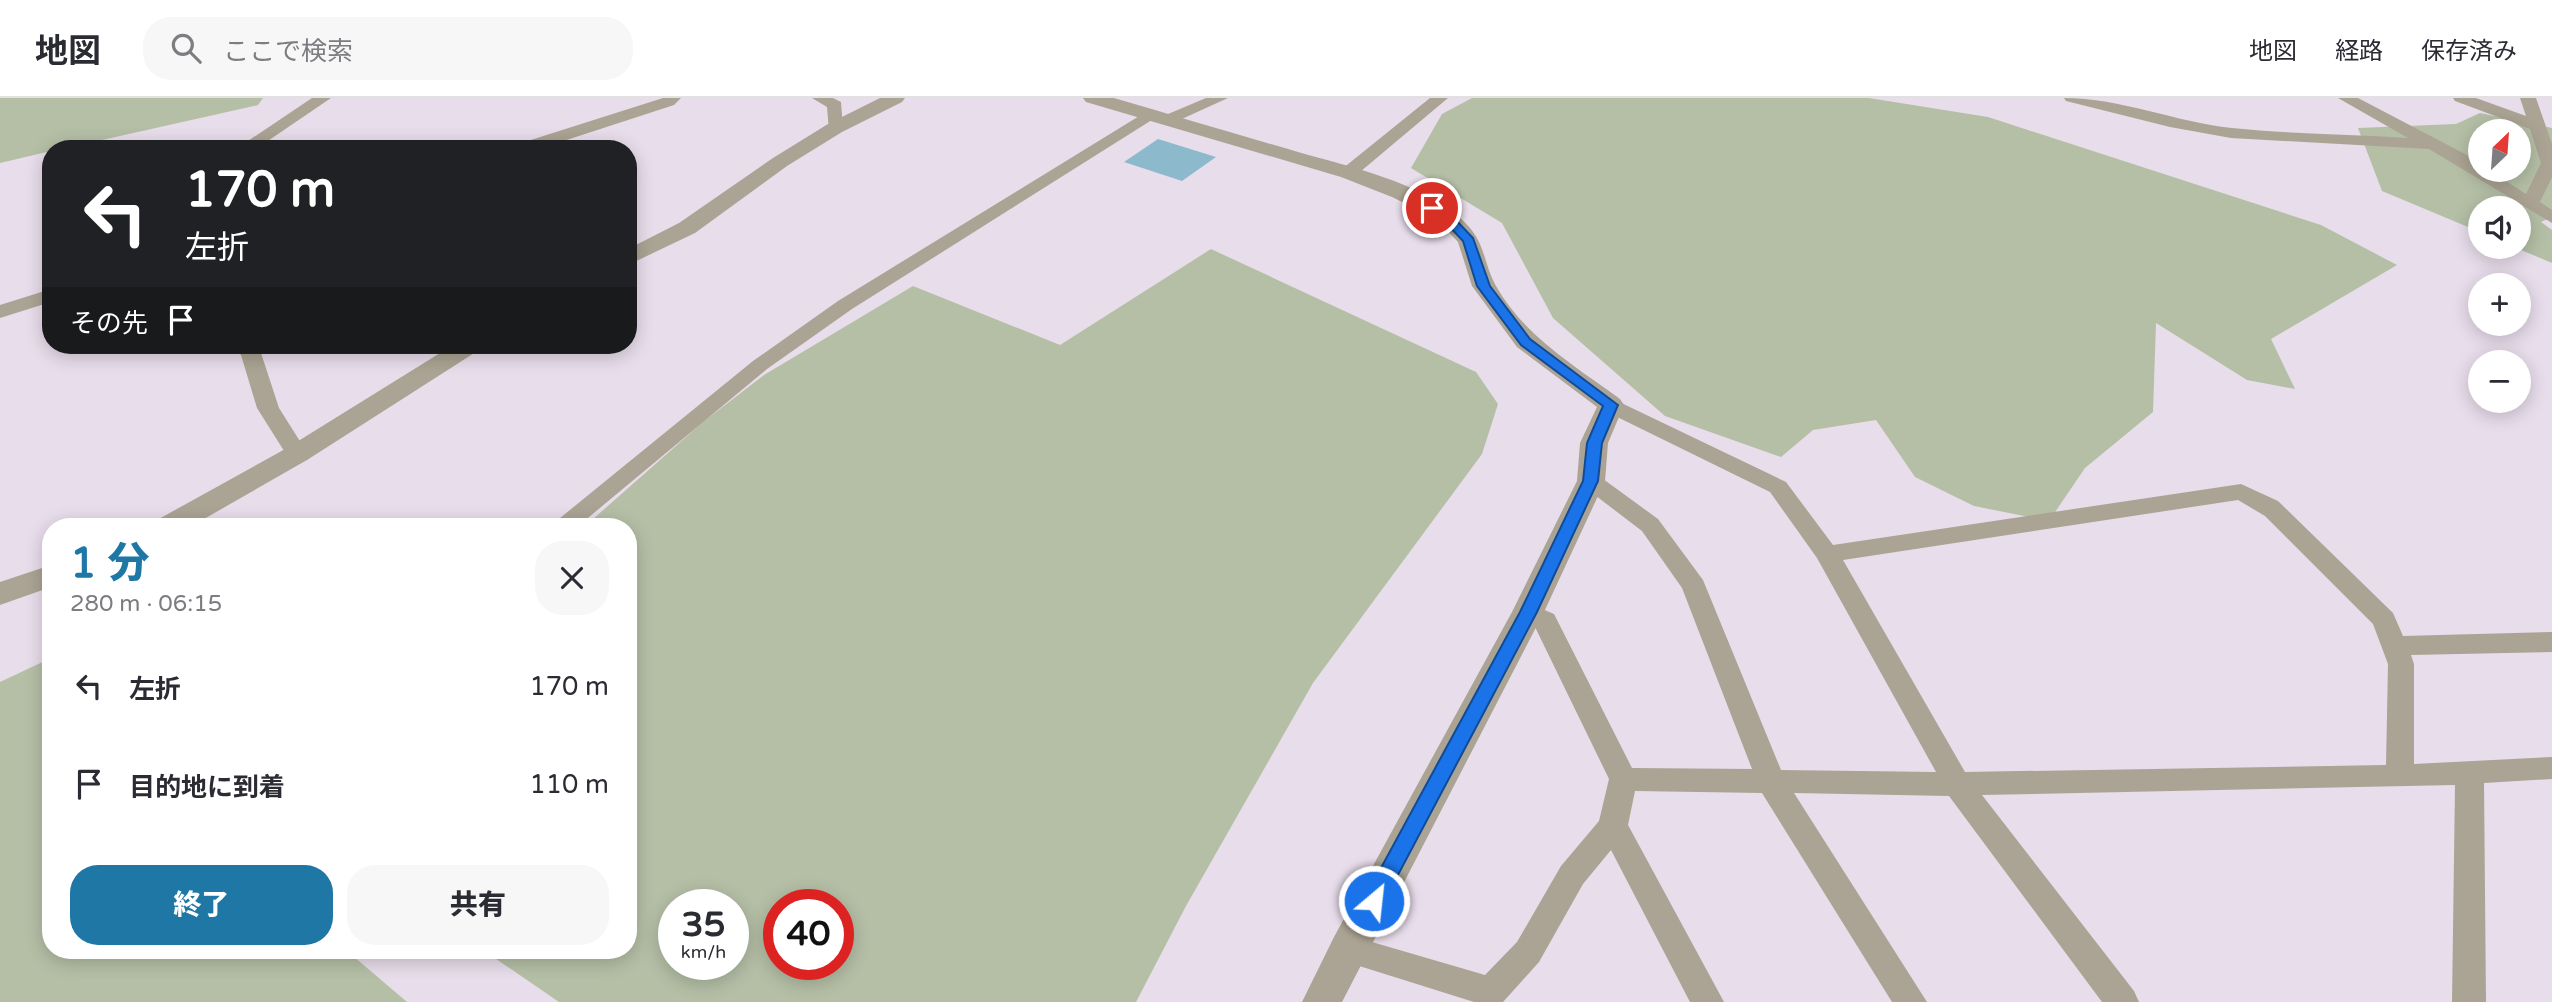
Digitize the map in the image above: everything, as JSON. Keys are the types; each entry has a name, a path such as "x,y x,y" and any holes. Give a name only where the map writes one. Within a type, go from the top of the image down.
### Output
{"street":[{"path":"258,140 323,98"},
{"path":"549,140 668,103 673,98"},
{"path":"820,98 835,105 835,128"},
{"path":"637,253 687,228 780,162 835,128 895,98"},
{"path":"1093,98 1348,173 1400,192 1451,221 1469,240 1484,286 1526,342 1611,405 1778,487 1827,554 1957,784 2122,1002"},
{"path":"572,518 760,365 959,232 1158,117 1220,98"},
{"path":"1348,173 1440,98"},
{"path":"2072,98 2170,122 2231,133 2433,144"},
{"path":"2346,98 2433,144 2517,196"},
{"path":"2460,98 2538,126"},
{"path":"2528,98 2550,163 2531,202"},
{"path":"2531,205 2552,218"},
{"path":"0,312 42,298"},
{"path":"252,354 268,408 297,454"},
{"path":"183,518 297,454 456,354"},
{"path":"1322,1002 1528,612 1591,481 1594,443 1611,405"},
{"path":"1591,481 1650,525 1694,586 1771,782 1910,1002"},
{"path":"1827,554 2241,492 2270,507 2267,508 2273,510 2384,620 2401,664 2400,776"},
{"path":"0,594 42,578"},
{"path":"1348,949 1491,992 1528,952 1572,875 1613,826 1623,779 1545,621 1528,612"},
{"path":"2394,646 2552,642"},
{"path":"1623,779 1957,784 2400,776 2552,768"},
{"path":"2469,1002 2470,771"},
{"path":"1613,826 1707,1002"}],"green space":[{"path":"0,98 263,98 258,105 102,140 42,140 42,153 0,163"},
{"path":"1472,98 1869,98 1988,117 2321,225 2397,265 2271,339 2295,389 2247,380 2156,323 2153,412 2085,468 2049,521 1974,506 1915,477 1876,420 1813,430 1781,457 1665,416 1553,318 1502,223 1411,168 1442,114"},
{"path":"2480,113 2509,119 2468,119 2468,182 2531,182 2531,124 2552,128 2552,217 2541,222 2552,230 2552,263 2531,254 2531,196 2468,196 2468,227 2382,191 2358,128 2456,124"},
{"path":"1211,249 1476,372 1498,404 1482,454 1313,683 1186,906 1136,1002 559,1002 496,959 637,959 637,518 594,518 703,422 764,375 913,286 1060,345"},
{"path":"42,662 42,959 357,959 407,1002 0,1002 0,682"}],"water":[{"path":"1158,139 1216,157 1182,181 1124,162"}],"route":[{"path":"1374,901 1528,612 1591,481 1594,443 1611,405 1526,342 1484,286 1469,240 1451,221 1432,208"}]}
